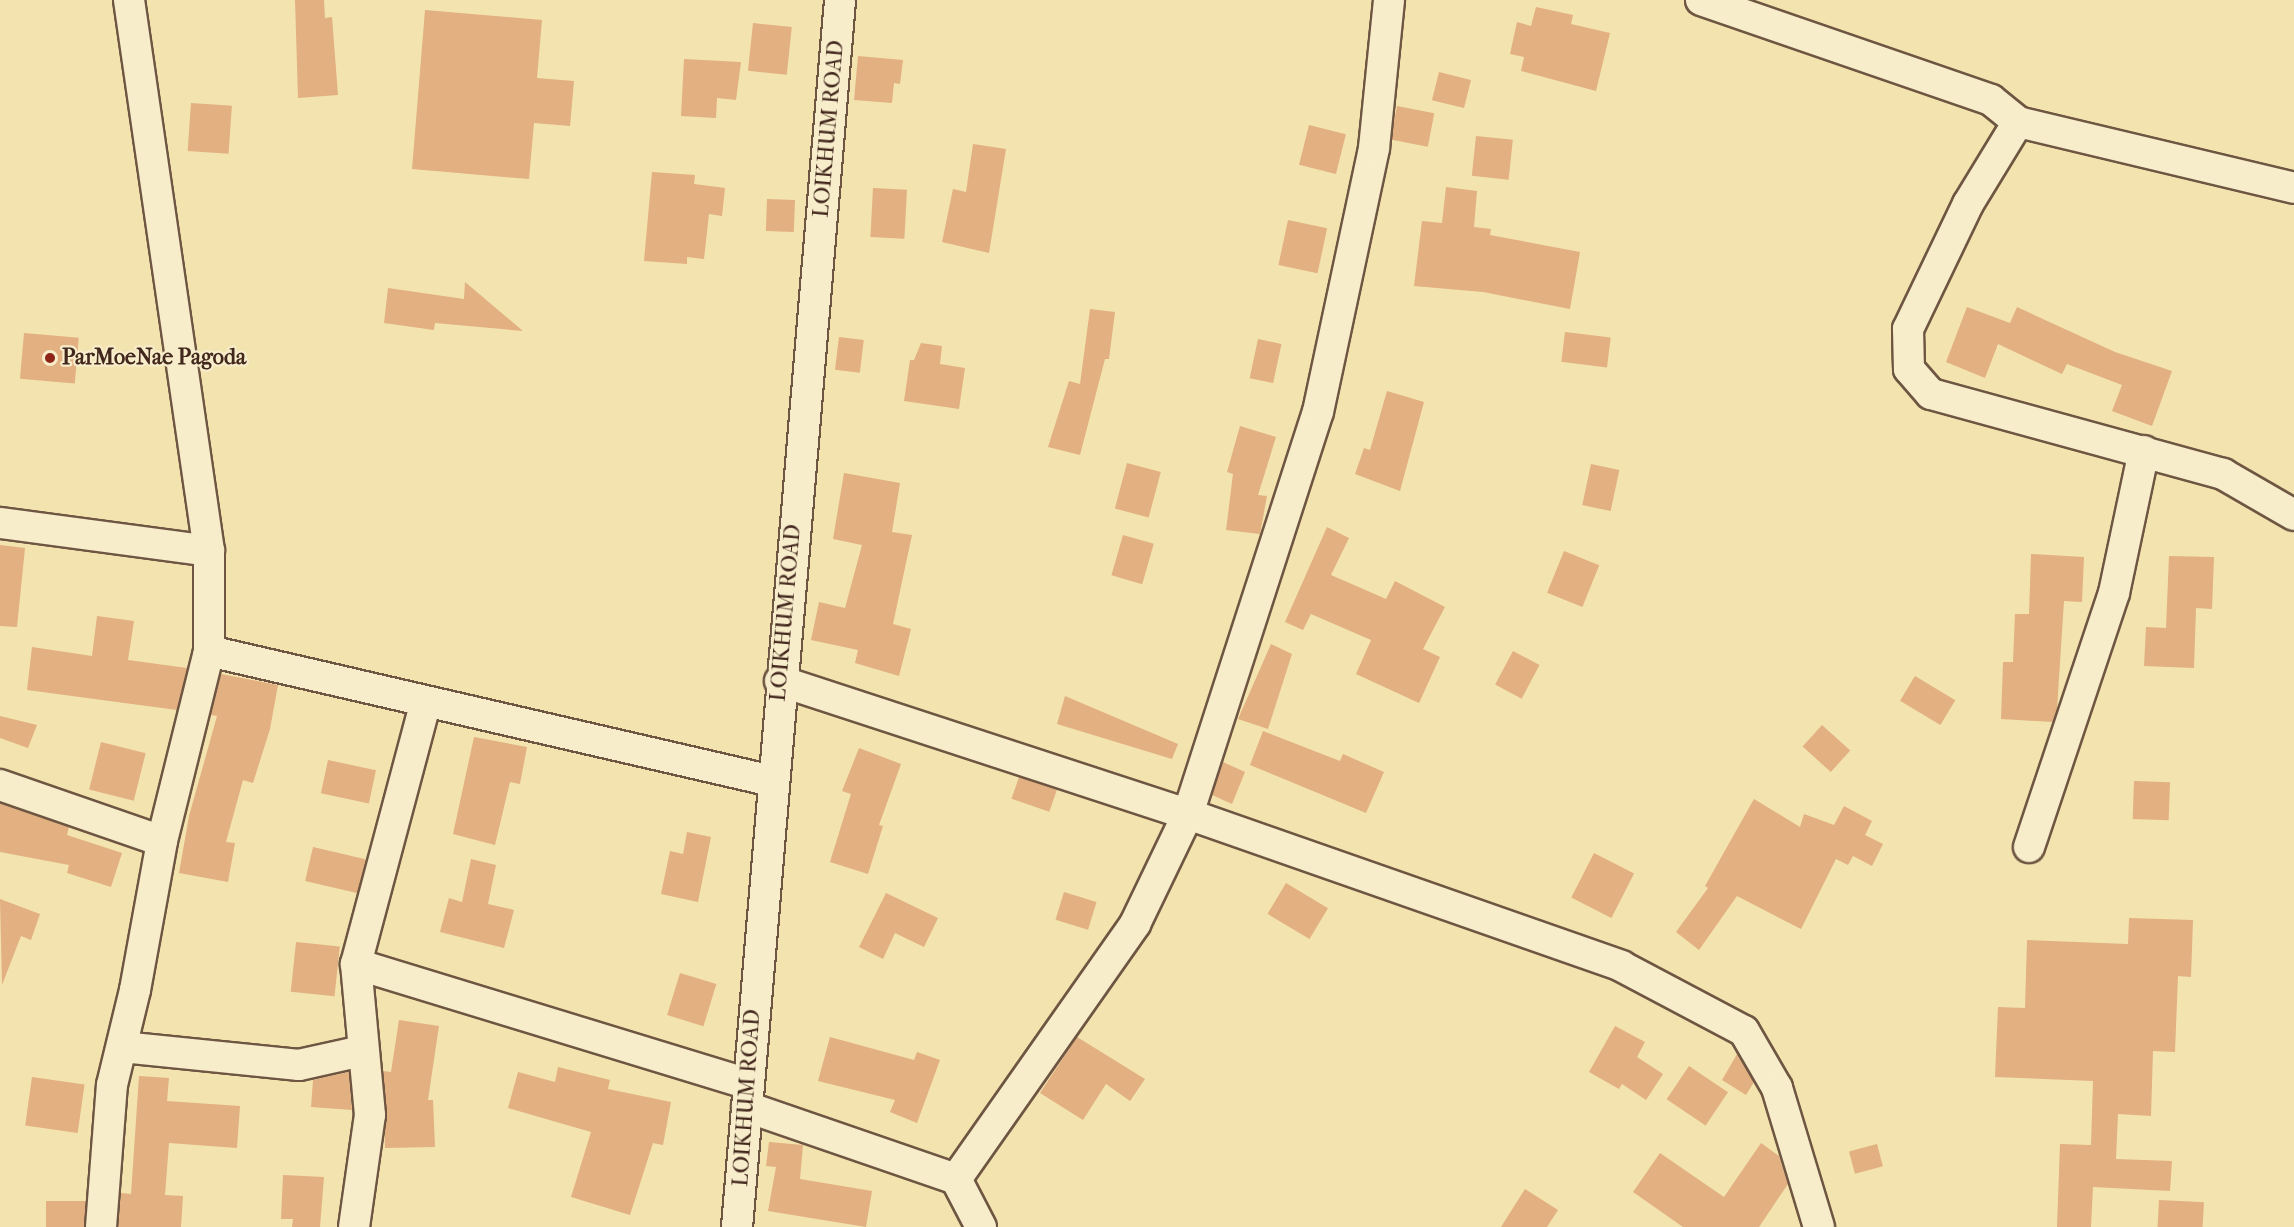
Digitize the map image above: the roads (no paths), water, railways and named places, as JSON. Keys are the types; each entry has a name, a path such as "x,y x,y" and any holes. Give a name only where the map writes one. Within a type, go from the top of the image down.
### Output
{"street":[{"path":"101,1227 112,1085 122,1047 162,841 209,651 209,551 129,0"},
{"name":"LOIKHUM ROAD","path":"737,1227 780,681 840,0"},
{"path":"956,1179 1135,924 1188,814 1318,412 1374,148 1389,0"},
{"path":"1701,0 1991,100 2018,122 2294,188"},
{"path":"2018,122 1968,204 1908,329 1909,369 1931,394 2223,474 2294,515"},
{"path":"2029,847 2114,593 2144,452"},
{"path":"0,523 209,551"},
{"path":"209,651 424,704 772,781"},
{"path":"780,681 1188,814 1621,966 1744,1031 1777,1088 1819,1227"},
{"path":"354,1227 370,1115 362,1051 357,964 424,704"},
{"path":"0,784 162,841"},
{"path":"357,964 748,1095 956,1179 981,1227"},
{"path":"122,1047 299,1065 362,1051"}],"place":[{"name":"ParMoeNae Pagoda","path":"50,358"}]}
